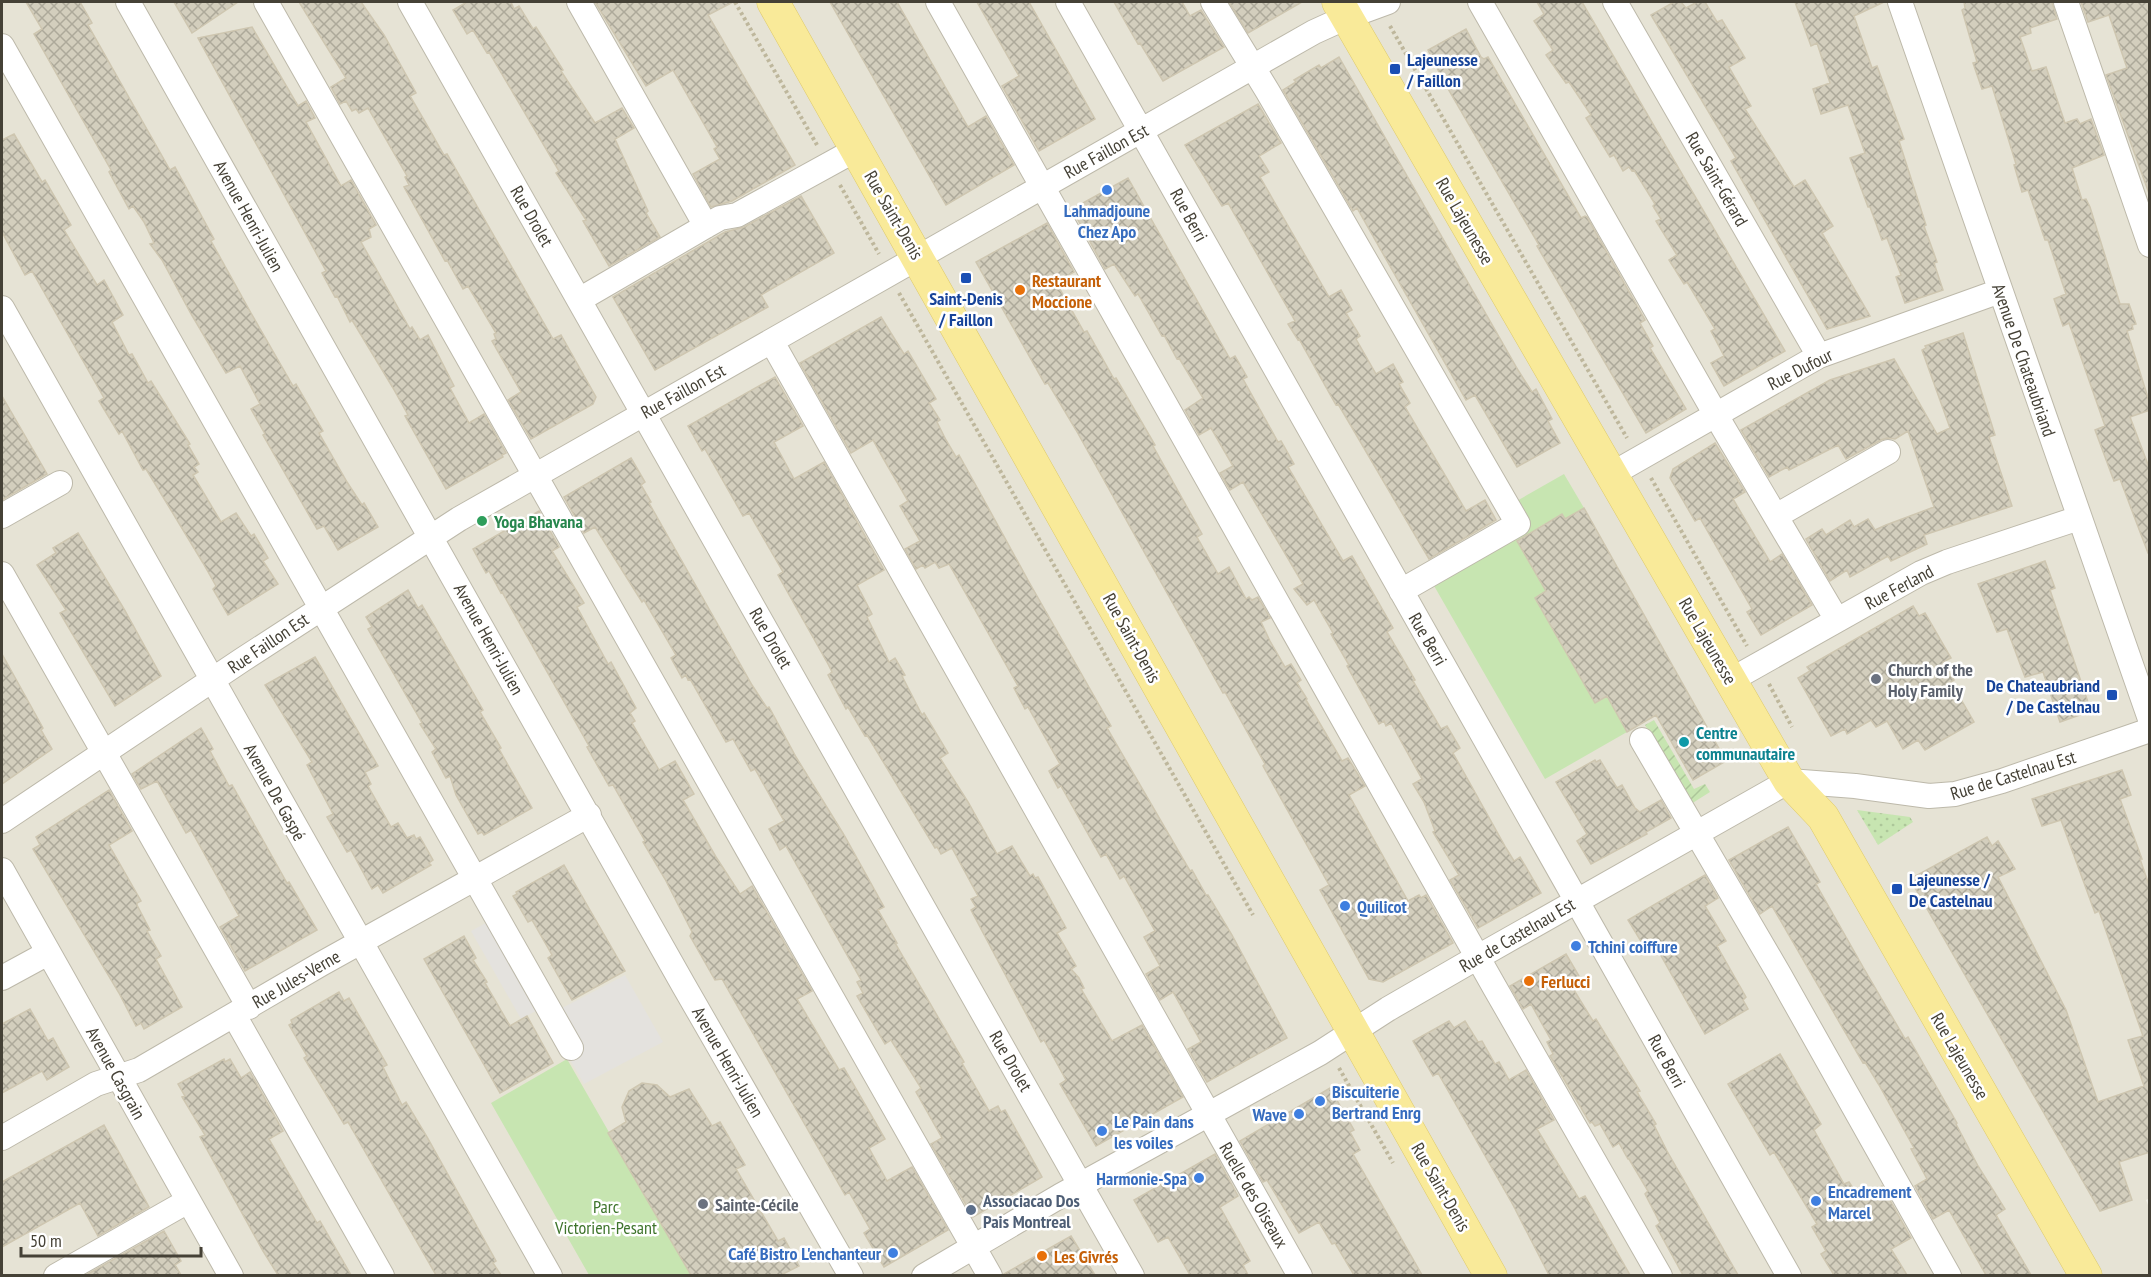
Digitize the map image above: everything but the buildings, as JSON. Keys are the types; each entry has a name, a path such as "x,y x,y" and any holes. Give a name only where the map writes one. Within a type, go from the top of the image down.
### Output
{"main road":[{"name":"Rue Saint-Denis","path":"773,2 1491,1275"},
{"name":"Rue Lajeunesse","path":"1342,9 1789,781 1823,817 2086,1275"}],"street":[{"name":"Avenue Henri-Julien","path":"128,2 684,986 850,1275"},
{"path":"266,2 990,1275"},
{"name":"Rue Drolet","path":"410,2 1132,1275"},
{"path":"579,2 706,226"},
{"path":"938,2 1660,1275"},
{"name":"Rue Berri","path":"1068,2 1789,1275"},
{"path":"1213,2 1254,67 1518,524 1401,591"},
{"name":"Rue Faillon Est","path":"2,821 430,536 1254,67 1314,32 1342,9 1388,2"},
{"path":"1480,2 1837,620"},
{"name":"Rue Saint-Gérard","path":"1615,2 1819,356"},
{"name":"Avenue De Chateaubriand","path":"1900,2 2150,719"},
{"path":"2066,2 2150,245"},
{"path":"2,46 571,1048"},
{"path":"579,300 720,218 737,215 856,149"},
{"name":"Rue Dufour","path":"1612,474 1819,356 2000,291"},
{"name":"Avenue De Gaspé","path":"2,308 550,1275"},
{"name":"Ruelle des Oiseaux","path":"772,342 1300,1275"},
{"path":"1776,516 1888,452"},
{"path":"2,516 60,483"},
{"name":"Rue Ferland","path":"1731,680 1907,580 1935,567 2079,518"},
{"path":"2,574 104,753 382,1275"},
{"name":"Rue de Castelnau Est","path":"924,1275 1320,1053 1478,957 1789,781 1856,786 1929,796 1955,794 2002,781 2150,730"},
{"path":"1642,740 1779,974 1949,1275"},
{"name":"Rue Jules-Verne","path":"2,1138 96,1084 139,1070 360,942 589,815"},
{"name":"Avenue Casgrain","path":"2,870 231,1275"},
{"path":"2,978 48,953"},
{"path":"56,1275 188,1201"}],"path":[{"name":"Rue Saint-Denis","path":"735,2 873,243"},
{"name":"Rue Lajeunesse","path":"1402,46 1629,441"},
{"name":"Rue Saint-Denis","path":"900,296 1248,907"},
{"name":"Rue Lajeunesse","path":"1649,475 1748,647"},
{"path":"1768,684 1793,729"}],"shaded area":[{"path":"2,2 2149,2 2150,1198 2146,1200 2150,1210 2149,1275 2,1276"},
{"path":"497,917 547,1005 521,1019 471,931"},
{"path":"625,975 663,1042 584,1084 545,1017"}],"green space":[{"path":"1564,474 1584,508 1565,519 1562,514 1539,527 1543,535 1546,591 1535,598 1595,703 1607,696 1627,732 1545,779 1433,584 1530,528 1515,502"},
{"path":"1654,720 1694,789 1705,784 1710,792 1691,804 1645,725"},
{"path":"1857,810 1910,817 1913,822 1878,845"},
{"name":"Parc Victorien-Pesant","path":"567,1059 691,1275 589,1275 491,1103"}],"place":[{"name":"Lajeunesse / Faillon","path":"1395,69"},
{"name":"Lahmadjoune Chez Apo","path":"1107,190"},
{"name":"Saint-Denis / Faillon","path":"966,278"},
{"name":"Restaurant Moccione","path":"1020,290"},
{"name":"Yoga Bhavana","path":"482,521"},
{"name":"Church of the Holy Family","path":"1876,679"},
{"name":"De Chateaubriand / De Castelnau","path":"2112,695"},
{"name":"Centre communautaire","path":"1684,742"},
{"name":"Lajeunesse / De Castelnau","path":"1897,889"},
{"name":"Quilicot","path":"1345,906"},
{"name":"Tchini coiffure","path":"1576,946"},
{"name":"Ferlucci","path":"1529,981"},
{"name":"Biscuiterie Bertrand Enrg","path":"1320,1101"},
{"name":"Wave","path":"1299,1114"},
{"name":"Le Pain dans les voiles","path":"1102,1131"},
{"name":"Harmonie-Spa","path":"1199,1178"},
{"name":"Encadrement Marcel","path":"1816,1201"},
{"name":"Sainte-Cécile","path":"703,1204"},
{"name":"Associacao Dos Pais Montreal","path":"971,1210"},
{"name":"Café Bistro L'enchanteur","path":"893,1253"},
{"name":"Les Givrés","path":"1042,1256"}]}
